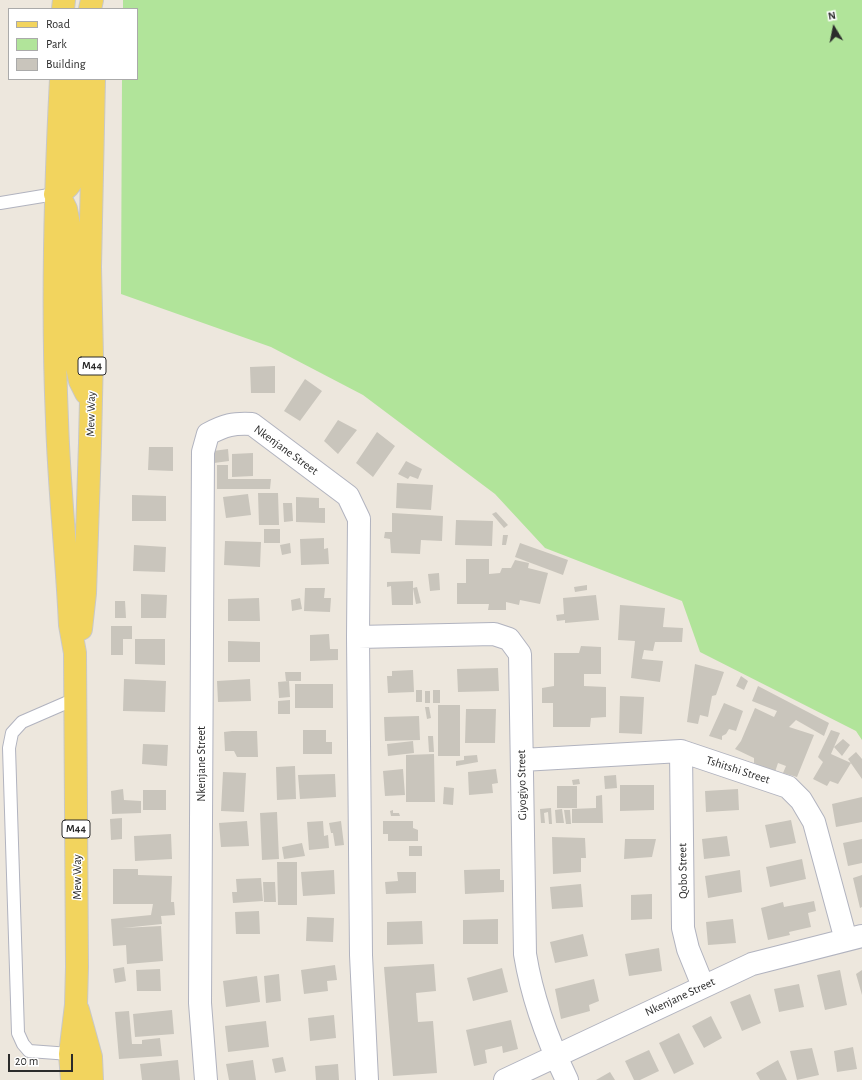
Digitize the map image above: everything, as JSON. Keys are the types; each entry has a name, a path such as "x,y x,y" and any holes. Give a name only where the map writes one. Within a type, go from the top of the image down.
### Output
{"main road":[{"name":"Mew Way","path":"61,80 55,194 54,350 57,423 70,625 75,653 76,1005 70,1054 72,1080"},
{"path":"79,80 75,173 66,191 55,194 66,208 71,234 76,362 80,381 91,403"},
{"name":"Mew Way","path":"75,653 81,630 85,593 92,356 90,267 94,80"},
{"name":"Mew Way","path":"76,1005 91,1057 92,1080"}],"street":[{"name":"Nkenjane Street","path":"206,1080 200,995 203,452 208,434 223,426 236,423 252,424 348,496 359,519 358,637 360,955 367,1080"},
{"name":"Giyogiyo Street","path":"358,637 494,634 509,639 520,654 525,954 529,976 555,1056 567,1080"},
{"name":"Tshitshi Street","path":"522,760 681,751 788,787 801,800 814,822 854,938"},
{"name":"Qobo Street","path":"681,751 683,928 688,949 703,986"},
{"name":"Nkenjane Street","path":"505,1080 752,964 854,938"}],"lane":[{"path":"0,203 55,194"},
{"path":"70,1054 29,1051 23,1044 18,1033 8,748 12,733 22,722 75,699"}],"green space":[{"path":"123,0 862,0 862,740 856,731 700,652 682,601 545,548 495,494 363,395 271,347 121,294 122,80 138,80 138,8 123,8"}],"building":[{"path":"275,366 275,393 251,393 250,367"},
{"path":"305,379 322,391 300,421 284,411"},
{"path":"338,420 357,430 338,454 324,441"},
{"path":"377,432 395,446 373,477 356,463"},
{"path":"149,447 173,447 173,471 148,470"},
{"path":"228,449 229,461 214,463 213,451"},
{"path":"253,453 253,476 232,477 232,454"},
{"path":"406,461 422,469 418,479 410,476 408,479 398,474"},
{"path":"217,465 228,465 228,479 271,479 270,489 217,489"},
{"path":"397,483 433,485 431,510 396,508"},
{"path":"258,493 278,493 279,525 259,525"},
{"path":"248,494 251,515 226,518 223,497"},
{"path":"132,495 166,496 166,521 132,521"},
{"path":"296,497 319,498 319,508 325,508 325,523 296,522"},
{"path":"283,503 292,503 293,521 284,522"},
{"path":"496,512 508,525 504,528 492,514"},
{"path":"392,513 443,516 442,541 421,540 420,554 391,553 390,539 384,538 385,532 392,532"},
{"path":"456,520 493,521 492,546 455,545"},
{"path":"264,529 280,529 280,543 264,543"},
{"path":"503,535 508,535 506,545 502,545"},
{"path":"324,538 324,549 328,548 329,564 301,565 300,539"},
{"path":"225,541 261,542 260,567 224,565"},
{"path":"290,543 291,553 282,555 280,545"},
{"path":"520,543 568,560 563,575 515,557"},
{"path":"134,545 166,547 165,572 133,571"},
{"path":"466,559 489,559 489,574 500,573 502,568 511,568 515,560 529,563 528,568 548,573 540,604 520,600 519,605 506,602 506,610 488,610 489,604 457,604 457,583 466,583"},
{"path":"439,573 440,590 430,591 428,574"},
{"path":"413,581 413,605 392,605 391,586 387,587 387,582"},
{"path":"587,585 587,590 575,592 574,587"},
{"path":"417,587 421,603 416,604 413,588"},
{"path":"305,588 325,588 324,598 331,598 330,612 304,611"},
{"path":"141,594 167,595 166,618 141,618"},
{"path":"596,595 599,620 565,623 565,620 557,621 556,615 564,614 563,598"},
{"path":"259,598 260,621 228,621 228,599"},
{"path":"300,598 302,609 292,611 291,600"},
{"path":"115,601 125,601 126,618 115,618"},
{"path":"620,605 665,608 663,627 683,628 682,642 655,642 653,651 644,650 642,659 663,661 660,682 631,678 635,641 618,640"},
{"path":"111,626 132,626 132,639 123,639 123,655 111,655"},
{"path":"329,634 330,649 338,649 338,660 310,661 310,635"},
{"path":"135,639 165,639 165,665 135,664"},
{"path":"228,641 260,642 260,662 228,662"},
{"path":"581,646 601,647 601,674 584,674 584,686 606,687 606,717 591,718 590,727 553,727 553,703 542,703 542,688 554,686 554,653 579,653"},
{"path":"695,664 724,672 716,695 712,696 708,717 700,715 698,724 687,722"},
{"path":"498,668 499,691 458,692 457,669"},
{"path":"413,670 414,692 388,693 387,676 392,676 392,671"},
{"path":"285,672 301,672 301,681 286,681"},
{"path":"741,676 748,681 744,690 736,686"},
{"path":"124,679 166,681 165,712 123,711"},
{"path":"250,679 251,701 218,702 217,681"},
{"path":"289,681 290,697 279,698 278,682"},
{"path":"295,684 333,684 333,708 295,708"},
{"path":"758,686 829,723 824,736 796,720 789,727 814,735 797,777 783,773 786,766 778,763 775,772 754,763 754,758 735,749 741,741 755,708 774,717 777,711 752,701"},
{"path":"416,690 422,690 422,702 416,702"},
{"path":"433,690 440,690 440,703 433,703"},
{"path":"425,691 430,691 430,703 425,703"},
{"path":"620,696 644,697 642,734 619,733"},
{"path":"290,700 290,714 278,714 278,701"},
{"path":"724,703 743,711 736,731 729,729 726,734 722,736 722,740 709,736"},
{"path":"438,705 460,705 460,756 438,756"},
{"path":"425,707 429,707 431,718 427,719"},
{"path":"466,709 496,709 495,743 465,743"},
{"path":"419,716 420,740 385,741 384,717"},
{"path":"303,730 326,730 326,742 332,742 332,754 303,754"},
{"path":"831,730 840,733 831,754 851,763 838,784 830,781 827,786 813,779 823,762 818,757"},
{"path":"257,731 258,757 237,757 234,751 225,751 224,732"},
{"path":"428,736 433,736 434,752 429,752"},
{"path":"843,739 850,745 842,756 834,747"},
{"path":"413,741 414,753 388,756 387,744"},
{"path":"143,744 168,745 167,766 142,764"},
{"path":"856,752 862,759 862,779 848,759"},
{"path":"434,754 435,802 406,802 406,755"},
{"path":"477,755 478,762 456,766 456,761 464,760 464,756"},
{"path":"295,766 296,799 277,800 276,767"},
{"path":"403,769 405,795 385,796 383,771"},
{"path":"496,769 498,783 492,784 493,793 469,795 468,772"},
{"path":"223,772 246,773 244,812 221,811"},
{"path":"335,774 336,797 300,799 298,775"},
{"path":"616,775 617,788 605,789 604,776"},
{"path":"579,779 580,784 573,785 572,780"},
{"path":"620,785 654,785 654,810 620,811"},
{"path":"557,786 577,786 577,808 557,808"},
{"path":"444,787 454,788 453,805 443,804"},
{"path":"123,789 124,800 141,801 141,813 112,814 111,791"},
{"path":"738,789 739,810 706,812 705,791"},
{"path":"143,790 166,790 166,810 143,810"},
{"path":"602,795 603,823 572,823 572,809 596,808 596,796"},
{"path":"862,797 862,822 836,827 832,804"},
{"path":"551,808 552,824 549,824 548,812 544,813 545,823 541,823 540,809"},
{"path":"562,809 564,823 556,823 555,810"},
{"path":"393,810 393,813 399,813 400,816 391,816 390,811"},
{"path":"564,810 570,810 571,824 566,824"},
{"path":"277,812 279,859 262,860 260,813"},
{"path":"122,818 122,839 111,840 110,819"},
{"path":"791,820 796,843 770,848 765,825"},
{"path":"247,821 249,846 221,847 219,823"},
{"path":"323,821 324,836 328,835 329,848 309,850 307,822"},
{"path":"341,821 344,845 335,846 333,833 331,833 329,823"},
{"path":"383,821 413,821 413,828 418,830 418,841 388,841 388,834 383,834"},
{"path":"171,834 172,859 135,861 134,836"},
{"path":"727,836 730,856 704,859 702,839"},
{"path":"552,837 585,838 586,858 581,858 581,872 553,874"},
{"path":"625,839 656,839 652,857 624,859"},
{"path":"862,839 862,863 848,866 843,843"},
{"path":"302,843 305,856 284,859 282,847"},
{"path":"409,846 422,846 422,856 409,856"},
{"path":"802,859 806,879 770,887 766,867"},
{"path":"277,862 297,862 297,905 278,905"},
{"path":"113,869 138,869 138,875 172,876 171,902 174,902 175,915 161,916 162,924 123,928 161,926 163,961 127,964 126,945 113,946 111,919 151,915 153,904 113,904"},
{"path":"500,869 500,880 504,880 504,892 465,894 464,870"},
{"path":"334,870 335,894 303,896 301,872"},
{"path":"740,870 742,892 708,898 705,876"},
{"path":"397,872 416,872 416,893 386,894 385,882 398,881"},
{"path":"862,875 862,907 860,908 853,878"},
{"path":"261,878 263,901 233,903 232,892 237,892 236,879"},
{"path":"263,882 275,882 276,902 264,902"},
{"path":"581,884 583,907 552,909 550,887"},
{"path":"652,894 652,919 631,920 631,895"},
{"path":"814,901 816,911 808,913 811,927 789,932 790,935 768,940 761,908 783,902 784,907"},
{"path":"259,911 260,934 236,934 235,912"},
{"path":"307,917 334,918 333,942 306,941"},
{"path":"498,919 498,944 463,944 463,920"},
{"path":"733,919 736,943 708,945 706,922"},
{"path":"422,921 423,944 387,945 387,922"},
{"path":"583,934 588,956 555,963 550,942"},
{"path":"659,948 662,971 629,976 625,954"},
{"path":"434,964 436,991 416,993 418,1022 433,1021 437,1073 393,1076 384,967"},
{"path":"335,965 337,980 327,981 328,991 304,994 301,970"},
{"path":"124,967 126,981 115,983 113,969"},
{"path":"502,968 508,992 473,1001 467,978"},
{"path":"160,969 161,991 137,991 136,970"},
{"path":"840,970 847,1005 825,1010 817,975"},
{"path":"862,970 862,995 856,974"},
{"path":"279,974 281,1001 266,1003 264,976"},
{"path":"257,976 260,1002 226,1007 223,981"},
{"path":"594,979 599,1001 589,1005 590,1011 561,1019 555,989"},
{"path":"799,984 804,1007 779,1012 774,989"},
{"path":"750,994 761,1023 742,1031 730,1002"},
{"path":"172,1010 174,1034 135,1037 133,1014"},
{"path":"129,1011 132,1044 142,1044 142,1040 160,1038 162,1056 119,1059 115,1012"},
{"path":"334,1015 336,1038 310,1041 308,1018"},
{"path":"711,1016 722,1038 704,1048 692,1026"},
{"path":"511,1020 518,1049 503,1053 502,1046 485,1050 487,1063 474,1066 466,1030"},
{"path":"266,1021 269,1047 228,1052 225,1026"},
{"path":"679,1033 694,1064 674,1074 659,1043"},
{"path":"853,1047 857,1069 837,1072 834,1051"},
{"path":"812,1048 819,1075 797,1080 790,1051"},
{"path":"649,1050 659,1071 640,1080 634,1080 625,1061"},
{"path":"283,1057 286,1071 275,1073 272,1059"},
{"path":"178,1060 180,1080 142,1080 140,1064"},
{"path":"253,1060 256,1080 229,1080 226,1064"},
{"path":"778,1060 787,1080 760,1080 756,1073"},
{"path":"338,1064 339,1080 316,1080 315,1066"},
{"path":"610,1072 615,1080 596,1080"}]}
